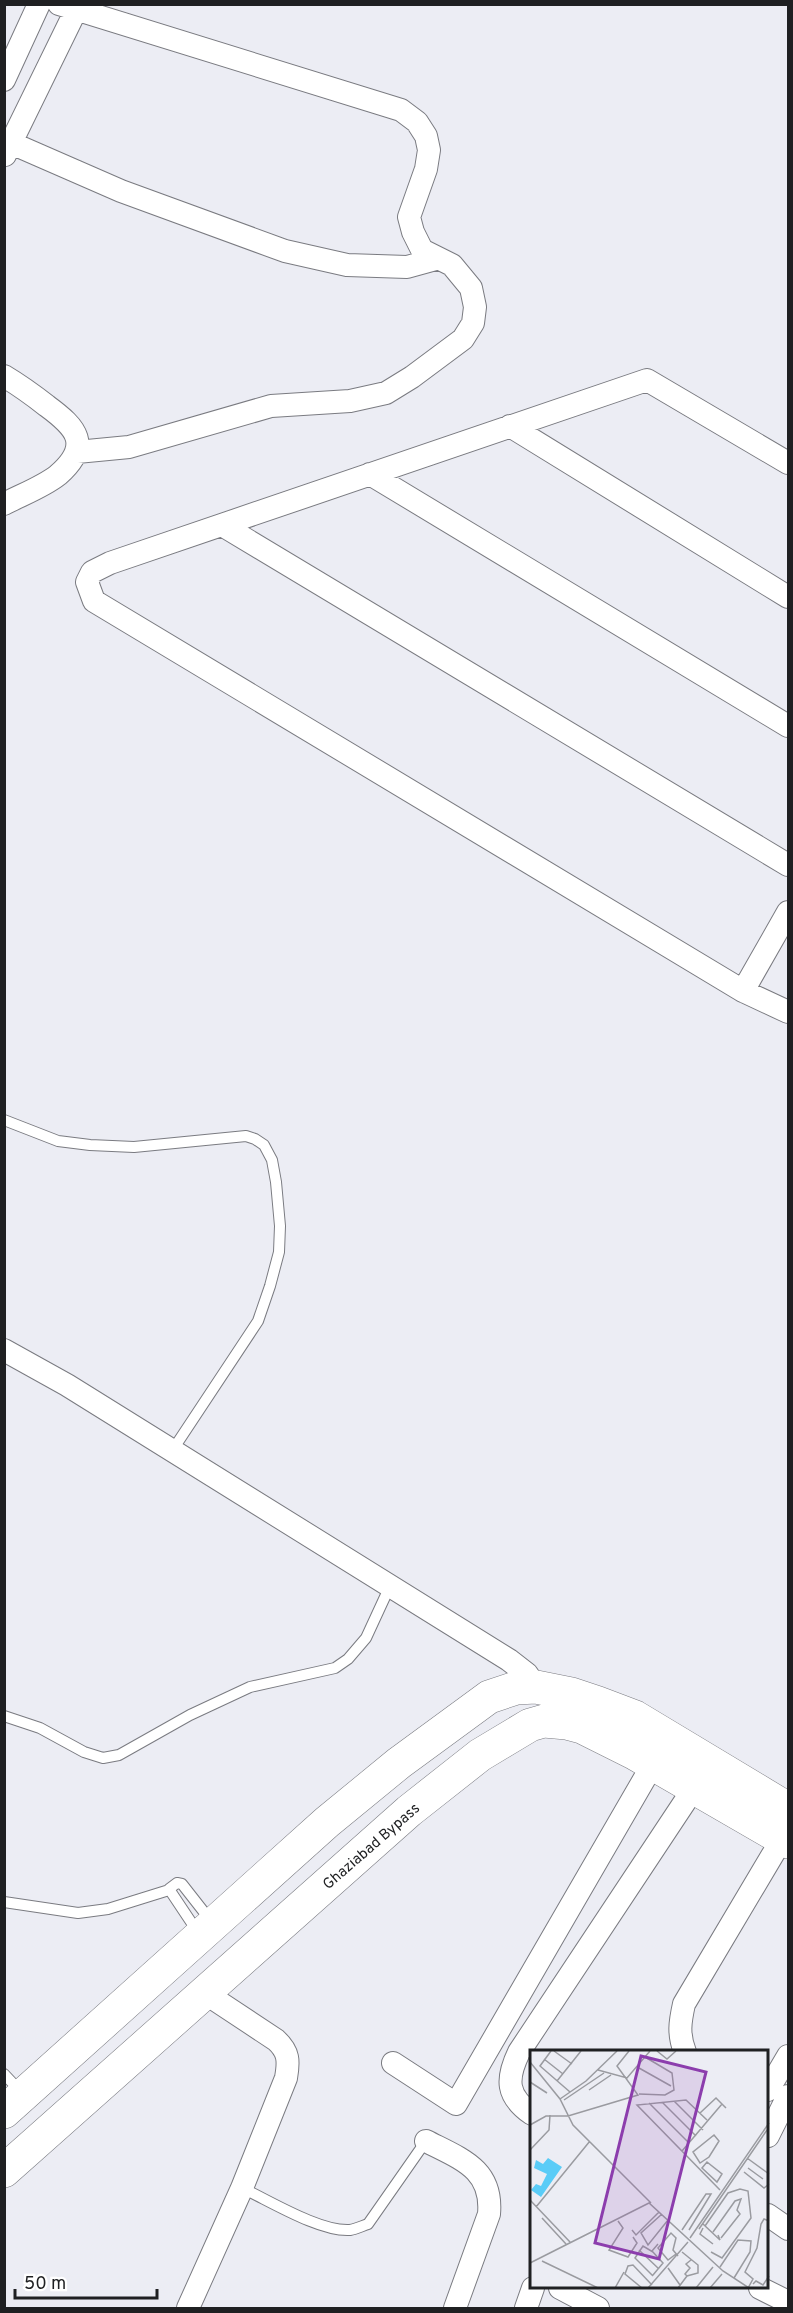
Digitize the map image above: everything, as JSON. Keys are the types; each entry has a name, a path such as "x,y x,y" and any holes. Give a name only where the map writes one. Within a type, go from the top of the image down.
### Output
{"highway":[{"path":"11,2093 207,1930 327,1822 399,1763 489,1697 516,1688 536,1687 571,1694 635,1717 786,1830"},
{"name":"Ghaziabad Bypass","path":"4,2171 410,1811 480,1755 530,1725 544,1721 582,1727 694,1788 786,1830"},
{"path":"288,1858 318,1892"},
{"path":"246,1895 277,1929"}],"street":[{"path":"4,80 39,4"},
{"path":"4,504 56,476 77,452 129,447 271,406 341,402 386,393 412,377 463,339 473,323 476,307 471,288 452,266 422,250 413,232 409,218 426,169 429,150 426,136 417,122 401,110 67,7 8,150 285,251 347,265 407,267 436,259"},
{"path":"4,376 74,428 77,452"},
{"path":"789,463 647,380 110,563 92,572 87,582 94,601 743,990 789,1012"},
{"path":"510,426 789,597"},
{"path":"370,474 789,726"},
{"path":"222,525 789,865"},
{"path":"743,990 789,912"},
{"path":"4,1350 67,1385 509,1660 527,1674 536,1687"},
{"path":"393,2063 456,2104 653,1764"},
{"path":"530,2113 521,2106 512,2092 510,2069 694,1788"},
{"path":"684,2050 680,2039 679,2024 684,2004 786,1830"},
{"path":"188,2308 242,2188 286,2078 289,2062 286,2049 276,2040 205,1993"},
{"path":"769,2088 789,2056"},
{"path":"769,2134 789,2096"},
{"path":"426,2141 465,2161 487,2183 490,2198 489,2214 455,2308"},
{"path":"769,2216 789,2229"},
{"path":"526,2308 532,2289"},
{"path":"562,2289 598,2308"},
{"path":"762,2289 789,2302"}],"lane":[{"path":"4,1120 58,1141 90,1145 134,1147 246,1136 264,1145 272,1160 280,1227 279,1252 267,1295 258,1321 172,1450"},
{"path":"4,1716 40,1728 84,1752 103,1758 119,1755 190,1715 249,1687 335,1668 348,1659 366,1638 390,1586"},
{"path":"4,1902 78,1913 108,1909 169,1890 177,1883 182,1884 207,1930"},
{"path":"169,1890 207,1930"},
{"path":"242,2188 314,2222 333,2229 352,2230 368,2224 426,2141"}]}
